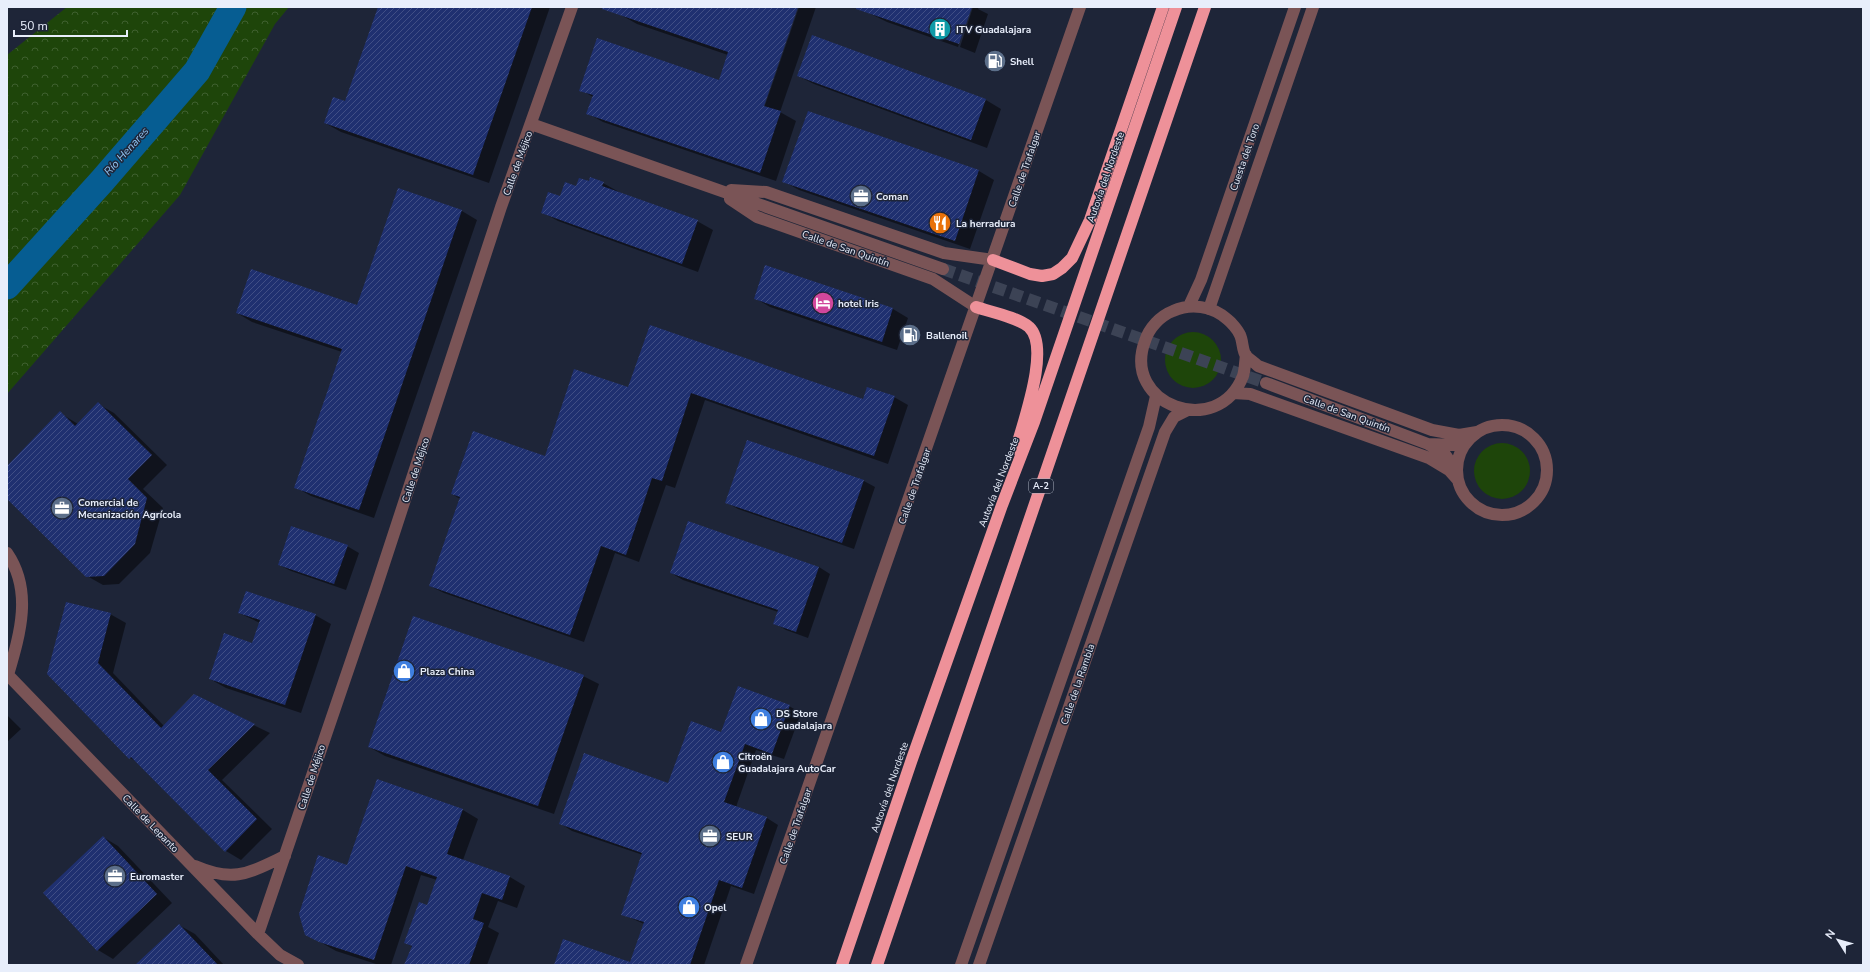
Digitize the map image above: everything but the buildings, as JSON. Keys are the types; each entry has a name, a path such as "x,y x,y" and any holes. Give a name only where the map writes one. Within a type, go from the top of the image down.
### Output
{"highway":[{"path":"993,260 1030,274 1042,276 1053,274 1062,268 1072,258 1090,220 1163,7"},
{"name":"Autovía del Nordeste","path":"842,965 874,867 1002,505 1034,422 1176,7"},
{"name":"A-2","path":"877,965 1205,7"},
{"path":"976,307 1020,322 1029,327 1037,343 1038,365 1002,505"}],"street":[{"name":"Calle de Méjico","path":"258,934 379,581 501,207 572,7"},
{"name":"Calle de Trafalgar","path":"746,965 1080,7"},
{"name":"Cuesta del Toro","path":"1189,306 1201,280 1295,7"},
{"path":"1209,309 1312,7"},
{"name":"Calle de San Quintín","path":"531,124 943,269"},
{"name":"Calle de San Quintín","path":"716,189 766,192 944,253 993,260"},
{"name":"Calle de San Quintín","path":"716,189 757,217 933,279 976,307"},
{"path":"1189,306 1209,309 1228,319 1240,335 1246,355 1243,375 1233,393 1219,404 1203,410 1186,411 1170,406 1156,396 1146,382 1142,366 1142,349 1148,333 1158,320 1172,311 1189,306"},
{"path":"1246,355 1258,366 1432,430 1459,435 1477,432"},
{"name":"Calle de San Quintín","path":"1266,383 1428,444 1444,453 1456,474"},
{"path":"1233,393 1250,394 1429,458 1456,474"},
{"path":"961,965 1149,427 1156,396"},
{"name":"Calle de la Rambla","path":"979,965 1165,432 1174,417 1186,411"},
{"path":"1504,425 1518,428 1530,435 1540,446 1545,459 1547,473 1543,487 1536,499 1525,508 1512,514 1498,515 1484,512 1472,504 1463,493 1456,474 1458,458 1466,441 1477,432 1490,426 1504,425"},
{"name":"Calle de San Quintín","path":"1428,444 1454,445 1466,441"},
{"name":"Calle de Lepanto","path":"7,553 12,560 20,582 23,606 20,633 8,674 258,934 280,955 298,965"},
{"path":"192,865 230,876 241,875 254,871 285,856"}],"green space":[{"path":"67,7 289,7 275,24 180,195 7,394 7,55"},
{"path":"1188,332 1198,332 1213,340 1219,349 1221,360 1219,371 1213,380 1198,388 1188,388 1177,383 1170,376 1165,365 1165,355 1170,344 1177,337"},
{"path":"1502,443 1513,445 1522,451 1528,460 1530,471 1528,482 1522,491 1513,497 1502,499 1491,497 1482,491 1476,482 1474,471 1476,460 1482,451 1491,445"}],"waterway":[{"name":"Río Henares","path":"7,286 102,181 197,71 233,7"}],"tunnel":[{"path":"943,269 1266,383"}],"place":[{"name":"ITV Guadalajara","path":"940,29"},
{"name":"Shell","path":"995,61"},
{"name":"Coman","path":"861,196"},
{"name":"La herradura","path":"940,223"},
{"name":"hotel Iris","path":"823,303"},
{"name":"Ballenoil","path":"910,335"},
{"name":"Comercial de Mecanización Agrícola","path":"62,508"},
{"name":"Plaza China","path":"404,671"},
{"name":"DS Store Guadalajara","path":"761,719"},
{"name":"Citroën Guadalajara AutoCar","path":"723,762"},
{"name":"SEUR","path":"710,836"},
{"name":"Euromaster","path":"115,876"},
{"name":"Opel","path":"689,907"}]}
